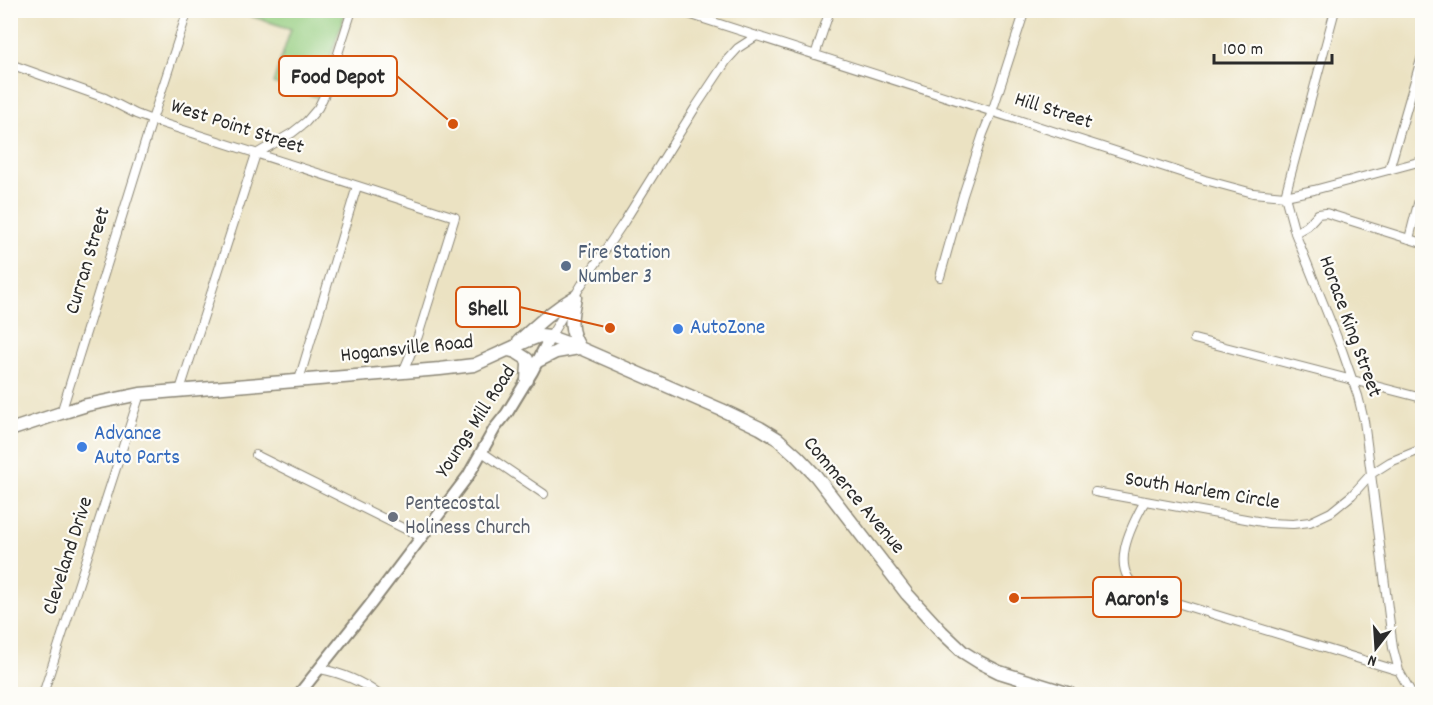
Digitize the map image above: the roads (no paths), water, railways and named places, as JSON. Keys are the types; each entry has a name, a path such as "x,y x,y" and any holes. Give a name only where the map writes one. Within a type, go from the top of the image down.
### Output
{"main road":[{"path":"538,361 556,352 580,348 571,329 574,297"},
{"path":"509,350 547,315 574,297"},
{"name":"Hogansville Road","path":"10,430 61,412 140,394 474,365 540,336 550,337"},
{"name":"Commerce Avenue","path":"550,337 722,410 778,440 816,476 906,594 963,652 999,672 1070,694"},
{"path":"509,350 527,360 527,380"}],"street":[{"name":"Curran Street","path":"61,412 188,10"},
{"path":"180,390 256,154 292,133 318,108 325,94 352,10"},
{"name":"Hill Street","path":"676,10 1205,180 1253,193 1285,196 1422,161"},
{"path":"815,55 830,10"},
{"path":"940,277 963,195 1025,10"},
{"path":"1285,196 1335,10"},
{"path":"550,337 727,60 738,48 755,37"},
{"path":"1389,170 1422,56"},
{"name":"West Point Street","path":"10,64 105,98 152,120 455,217 418,336 403,372"},
{"path":"299,380 357,186"},
{"path":"1409,238 1422,188"},
{"name":"Horace King Street","path":"1285,196 1295,232 1353,380 1364,421 1393,648 1399,671 1412,694"},
{"path":"1295,232 1307,226 1318,214 1326,213 1422,243"},
{"name":"Youngs Mill Road","path":"299,694 468,476 495,428 527,380 550,337"},
{"path":"1194,339 1422,398"},
{"name":"Cleveland Drive","path":"44,694 140,394"},
{"name":"South Harlem Circle","path":"1095,492 1268,523 1310,522 1331,512 1353,495 1371,474 1390,462 1422,449"},
{"path":"482,452 543,494"},
{"path":"256,455 421,537"},
{"path":"1144,501 1130,530 1124,550 1126,577 1141,590 1399,671"},
{"path":"320,669 356,680 378,694"}],"place":[{"name":"Food Depot","path":"453,124"},
{"name":"Fire Station Number 3","path":"566,266"},
{"name":"Shell","path":"610,328"},
{"name":"AutoZone","path":"678,329"},
{"name":"Advance Auto Parts","path":"82,447"},
{"name":"Pentecostal Holiness Church","path":"393,517"},
{"name":"Aaron's","path":"1014,598"}]}
